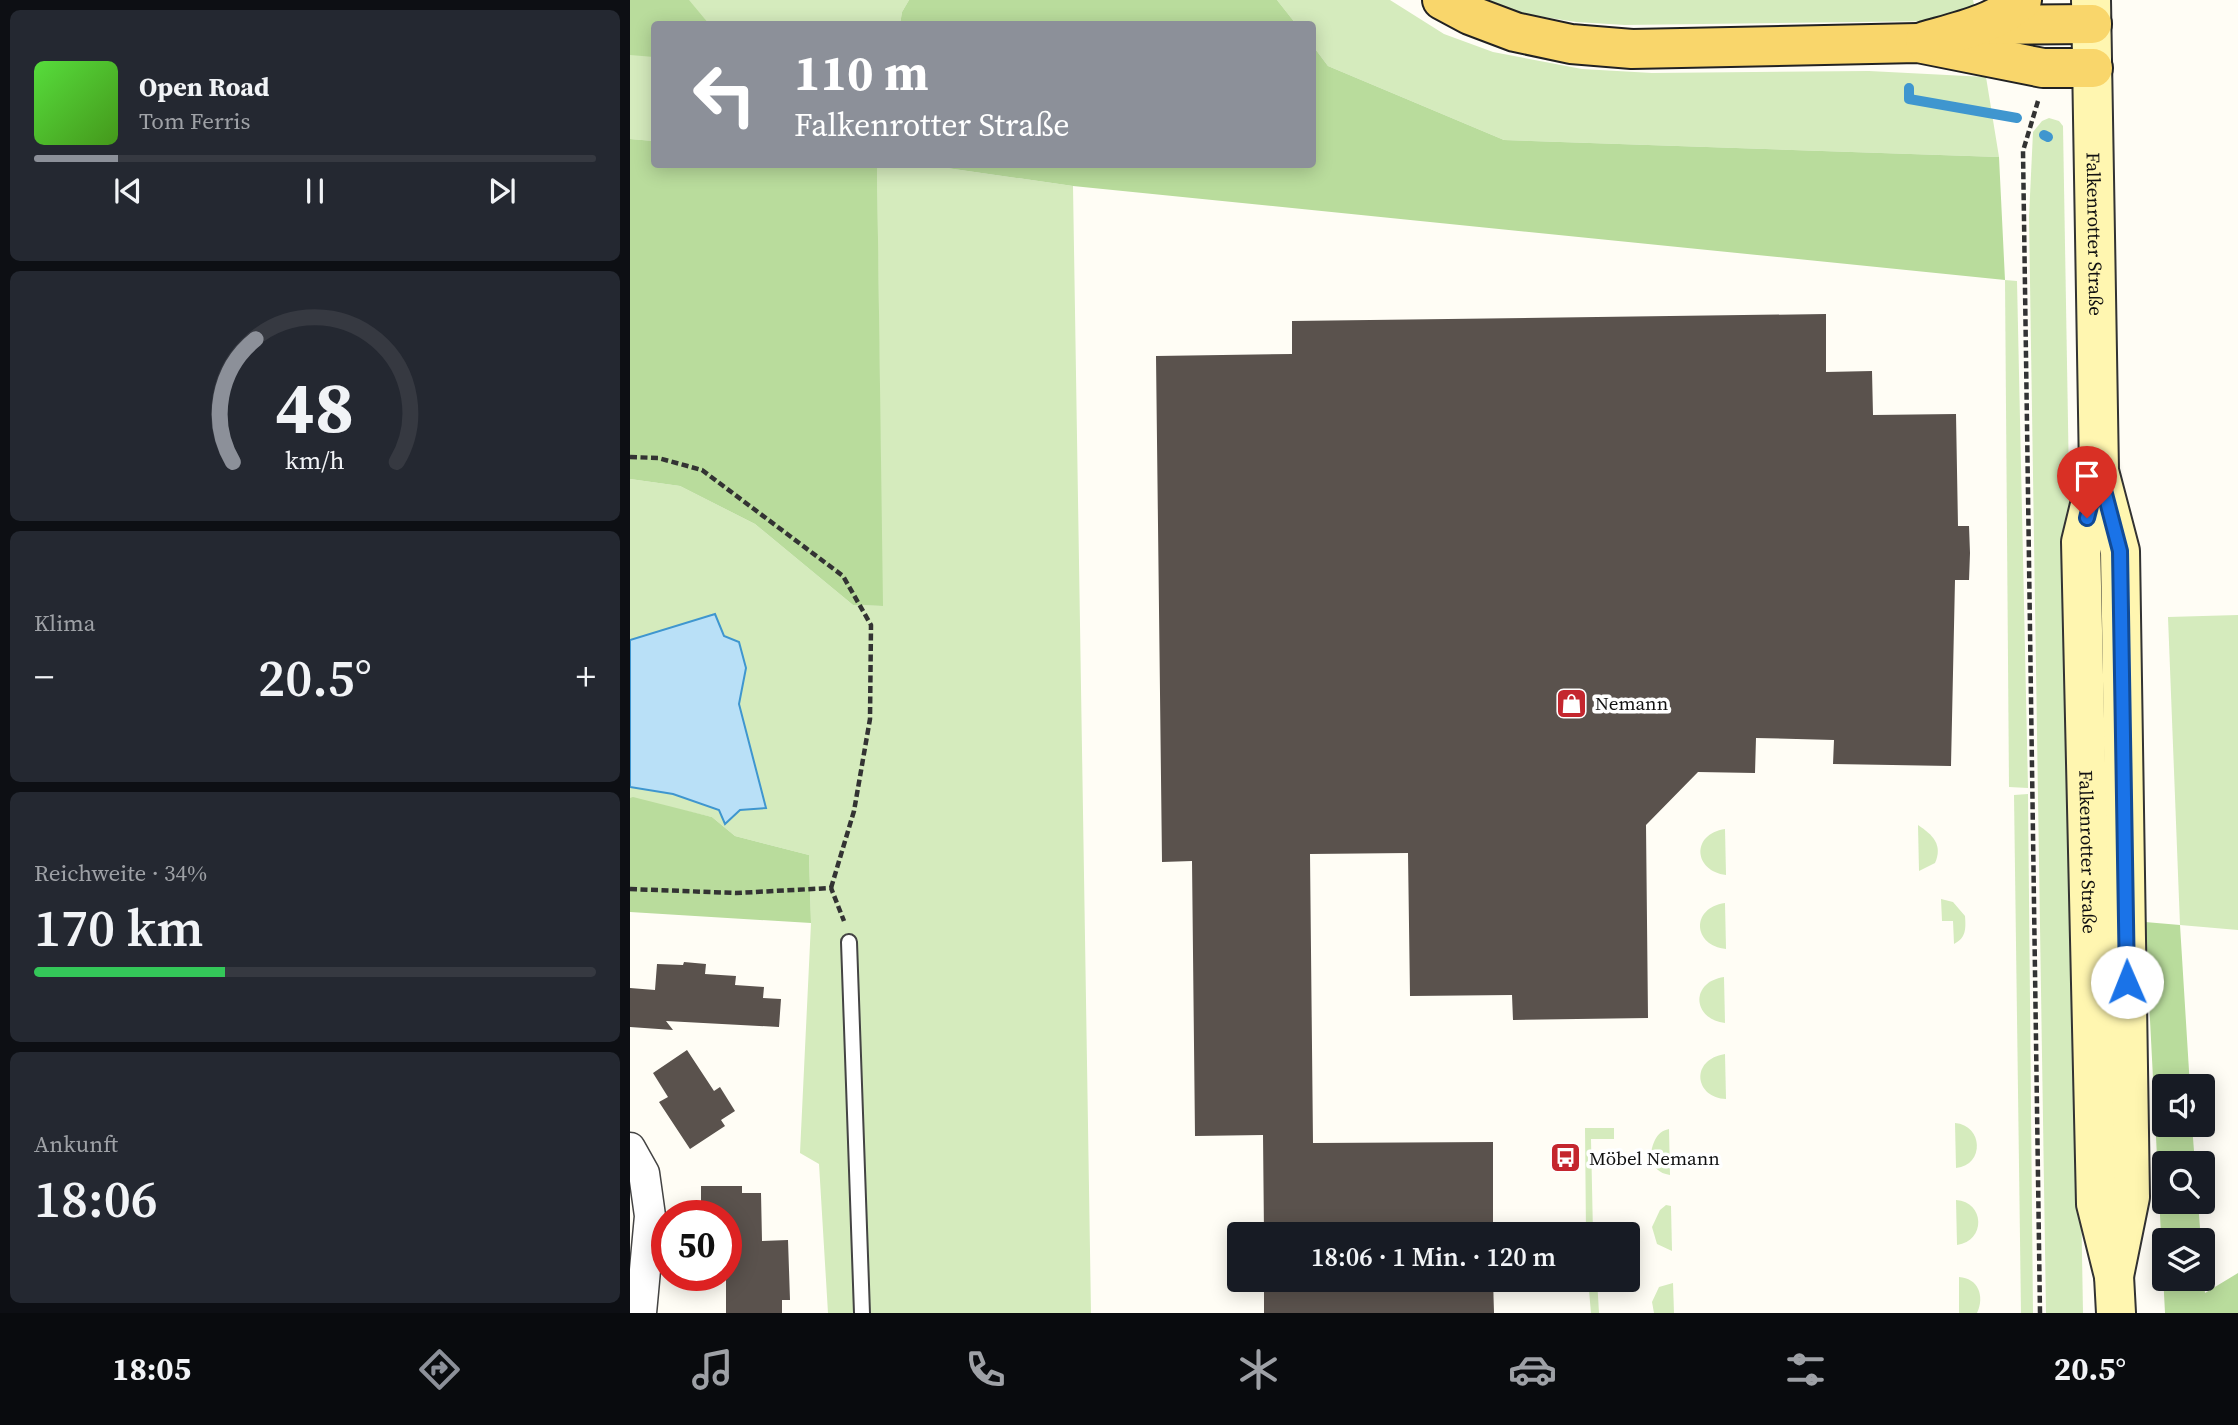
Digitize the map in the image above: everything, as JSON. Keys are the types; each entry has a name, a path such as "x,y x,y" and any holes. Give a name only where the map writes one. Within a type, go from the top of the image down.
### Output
{"main road":[{"path":"1442,0 1470,15 1515,32 1571,44 1632,49 1918,43 2043,68 2093,68"},
{"path":"1982,25 2012,9 2022,0"},
{"path":"1918,43 1982,25 2092,12"},
{"name":"Falkenrotter Straße","path":"2092,12 2099,471 2120,551 2130,1197 2115,1295"}],"street":[{"path":"630,1148 644,1173 650,1216 641,1313"}],"lane":[{"path":"849,942 862,1313"}],"path":[{"path":"2040,1313 2023,151 2039,96 2043,68"},
{"path":"630,457 658,458 702,470 843,576 871,625 870,719 854,811 831,888 848,930 849,942"},
{"path":"630,889 736,893 831,888"}],"green space":[{"path":"630,0 909,0 900,21 651,21 651,141 630,139"},
{"path":"630,0 689,0 706,21 651,21 651,57 630,55"},
{"path":"909,0 1277,0 1294,21 900,21"},
{"path":"1277,0 1390,0 1444,34 1493,52 1582,69 1652,73 1869,71 1986,77 1999,157 1504,140 1328,66 1316,50 1316,21 1294,21"},
{"path":"1488,0 1973,0 1975,9 1937,21 1625,25 1576,22 1524,14"},
{"path":"1316,50 1328,66 1504,140 1999,157 2005,280 1073,186 947,168 1316,168"},
{"path":"2049,118 2059,121 2063,126 2083,1313 2046,1313 2029,217 2033,132 2042,121"},
{"path":"630,139 651,141 651,168 877,168 883,606 853,605 755,524 680,486 630,479"},
{"path":"877,168 947,168 1073,186 1091,1313 828,1313 819,1164 800,1153 811,923 809,855 735,836 712,817 630,798 630,479 680,486 755,524 853,605 882,606"},
{"path":"2005,280 2017,281 2028,788 2009,787"},
{"path":"2238,615 2238,930 2180,925 2168,617"},
{"path":"2028,794 2033,1313 2021,1313 2014,795"},
{"path":"630,798 712,817 735,836 809,855 811,923 630,912"},
{"path":"1918,825 1932,837 1938,851 1935,863 1919,871"},
{"path":"1725,829 1726,875 1707,867 1700,852 1706,838"},
{"path":"1941,899 1953,902 1965,916 1964,933 1954,944 1953,921 1942,921"},
{"path":"1725,903 1726,949 1707,941 1700,927 1706,912"},
{"path":"2145,922 2180,925 2189,1074 2153,1074"},
{"path":"1724,977 1725,1023 1706,1015 1699,1000 1705,986"},
{"path":"1725,1054 1726,1099 1708,1092 1700,1078 1706,1063"},
{"path":"1955,1123 1971,1130 1977,1145 1972,1160 1956,1168"},
{"path":"1585,1128 1614,1128 1614,1139 1591,1139 1593,1222 1586,1222"},
{"path":"1669,1129 1670,1175 1657,1169 1650,1157 1658,1136"},
{"path":"2156,1137 2193,1137 2194,1151 2157,1151"},
{"path":"1956,1200 1966,1202 1972,1207 1978,1222 1973,1237 1957,1245"},
{"path":"1666,1205 1671,1206 1672,1251 1657,1244 1652,1227 1660,1210"},
{"path":"2160,1214 2199,1214 2200,1228 2161,1228"},
{"path":"2238,1273 2238,1313 2165,1313 2164,1291 2215,1291 2215,1287"},
{"path":"1959,1277 1971,1281 1978,1289 1980,1300 1977,1313 1959,1313"},
{"path":"1673,1283 1674,1313 1654,1313 1652,1302 1659,1287"},
{"path":"1589,1292 1598,1292 1599,1313 1591,1313"}],"water":[{"path":"715,614 724,636 739,642 746,668 739,704 766,808 740,810 725,824 719,810 673,794 630,787 630,640"}],"building":[{"path":"1826,314 1826,372 1872,371 1873,415 1956,414 1958,526 1969,526 1970,553 1969,580 1955,580 1951,766 1833,764 1834,740 1756,738 1755,773 1698,772 1646,825 1648,1018 1513,1020 1512,995 1410,996 1408,853 1310,854 1313,1143 1493,1142 1493,1222 1264,1222 1263,1135 1195,1136 1192,861 1162,862 1156,356 1292,354 1292,321"},
{"path":"684,962 706,964 705,974 736,976 735,985 764,987 763,998 781,999 779,1027 666,1021 673,1030 630,1027 630,988 655,990 657,964 683,965"},
{"path":"687,1050 714,1091 720,1087 735,1111 721,1120 725,1126 690,1149 659,1102 668,1097 653,1073"},
{"path":"701,1186 742,1186 742,1193 761,1193 762,1241 788,1240 790,1300 782,1300 782,1313 726,1313 726,1291 742,1291 742,1200 701,1200"},
{"path":"1264,1292 1493,1292 1494,1313 1264,1313"}],"waterway":[{"path":"1909,88 1909,99 2017,118"},
{"path":"2044,135 2048,137"}],"place":[{"name":"Nemann","path":"1572,703"},
{"name":"Möbel Nemann","path":"1566,1158"}],"route":[{"path":"2087,518 2099,471 2120,551 2127,982"}]}
